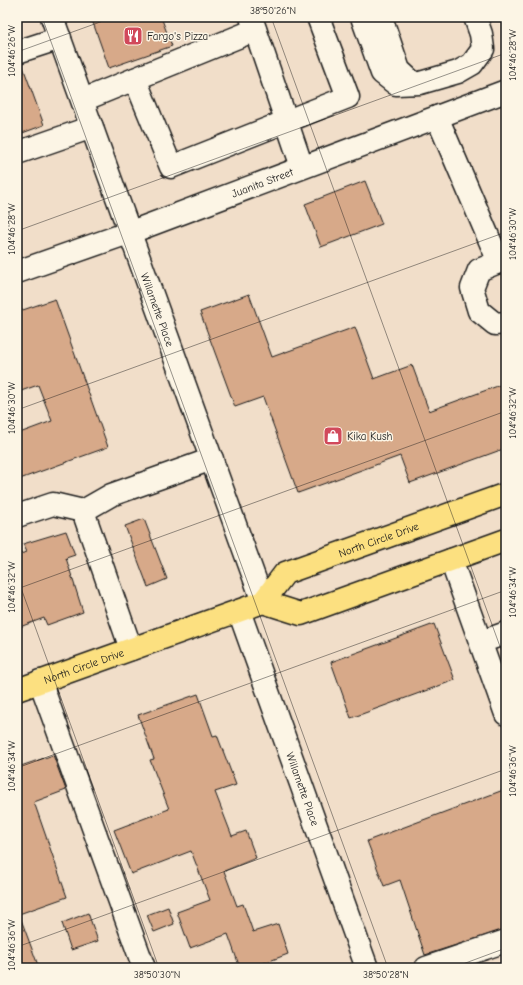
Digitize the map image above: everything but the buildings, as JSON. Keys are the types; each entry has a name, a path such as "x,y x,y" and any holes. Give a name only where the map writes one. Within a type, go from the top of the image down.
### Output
{"main road":[{"name":"North Circle Drive","path":"17,690 264,602 285,573 506,494"},
{"path":"264,602 301,614 506,540"}],"street":[{"name":"Willamette Place","path":"52,17 264,602"},
{"path":"135,79 171,167 348,97 318,17"},
{"path":"362,17 382,73 396,84 420,83 458,72 472,64 483,49 481,34 475,17"},
{"path":"381,17 399,70 413,84"},
{"path":"83,100 135,79 253,24 302,167"},
{"path":"17,52 60,38"},
{"name":"Juanita Street","path":"17,272 131,232 438,117 504,97"},
{"path":"438,117 503,260 479,270 472,288 479,311 496,324 506,323"},
{"path":"17,153 92,126"},
{"path":"17,516 53,504 83,511 111,495 212,459"},
{"path":"83,511 131,649"},
{"path":"451,560 505,709"},
{"name":"Willamette Place","path":"239,611 367,968"},
{"path":"481,642 506,632"},
{"path":"40,681 144,968"},
{"path":"426,968 506,941"}],"place":[{"name":"Fargo's Pizza","path":"133,36"},
{"name":"Kika Kush","path":"333,436"}]}
